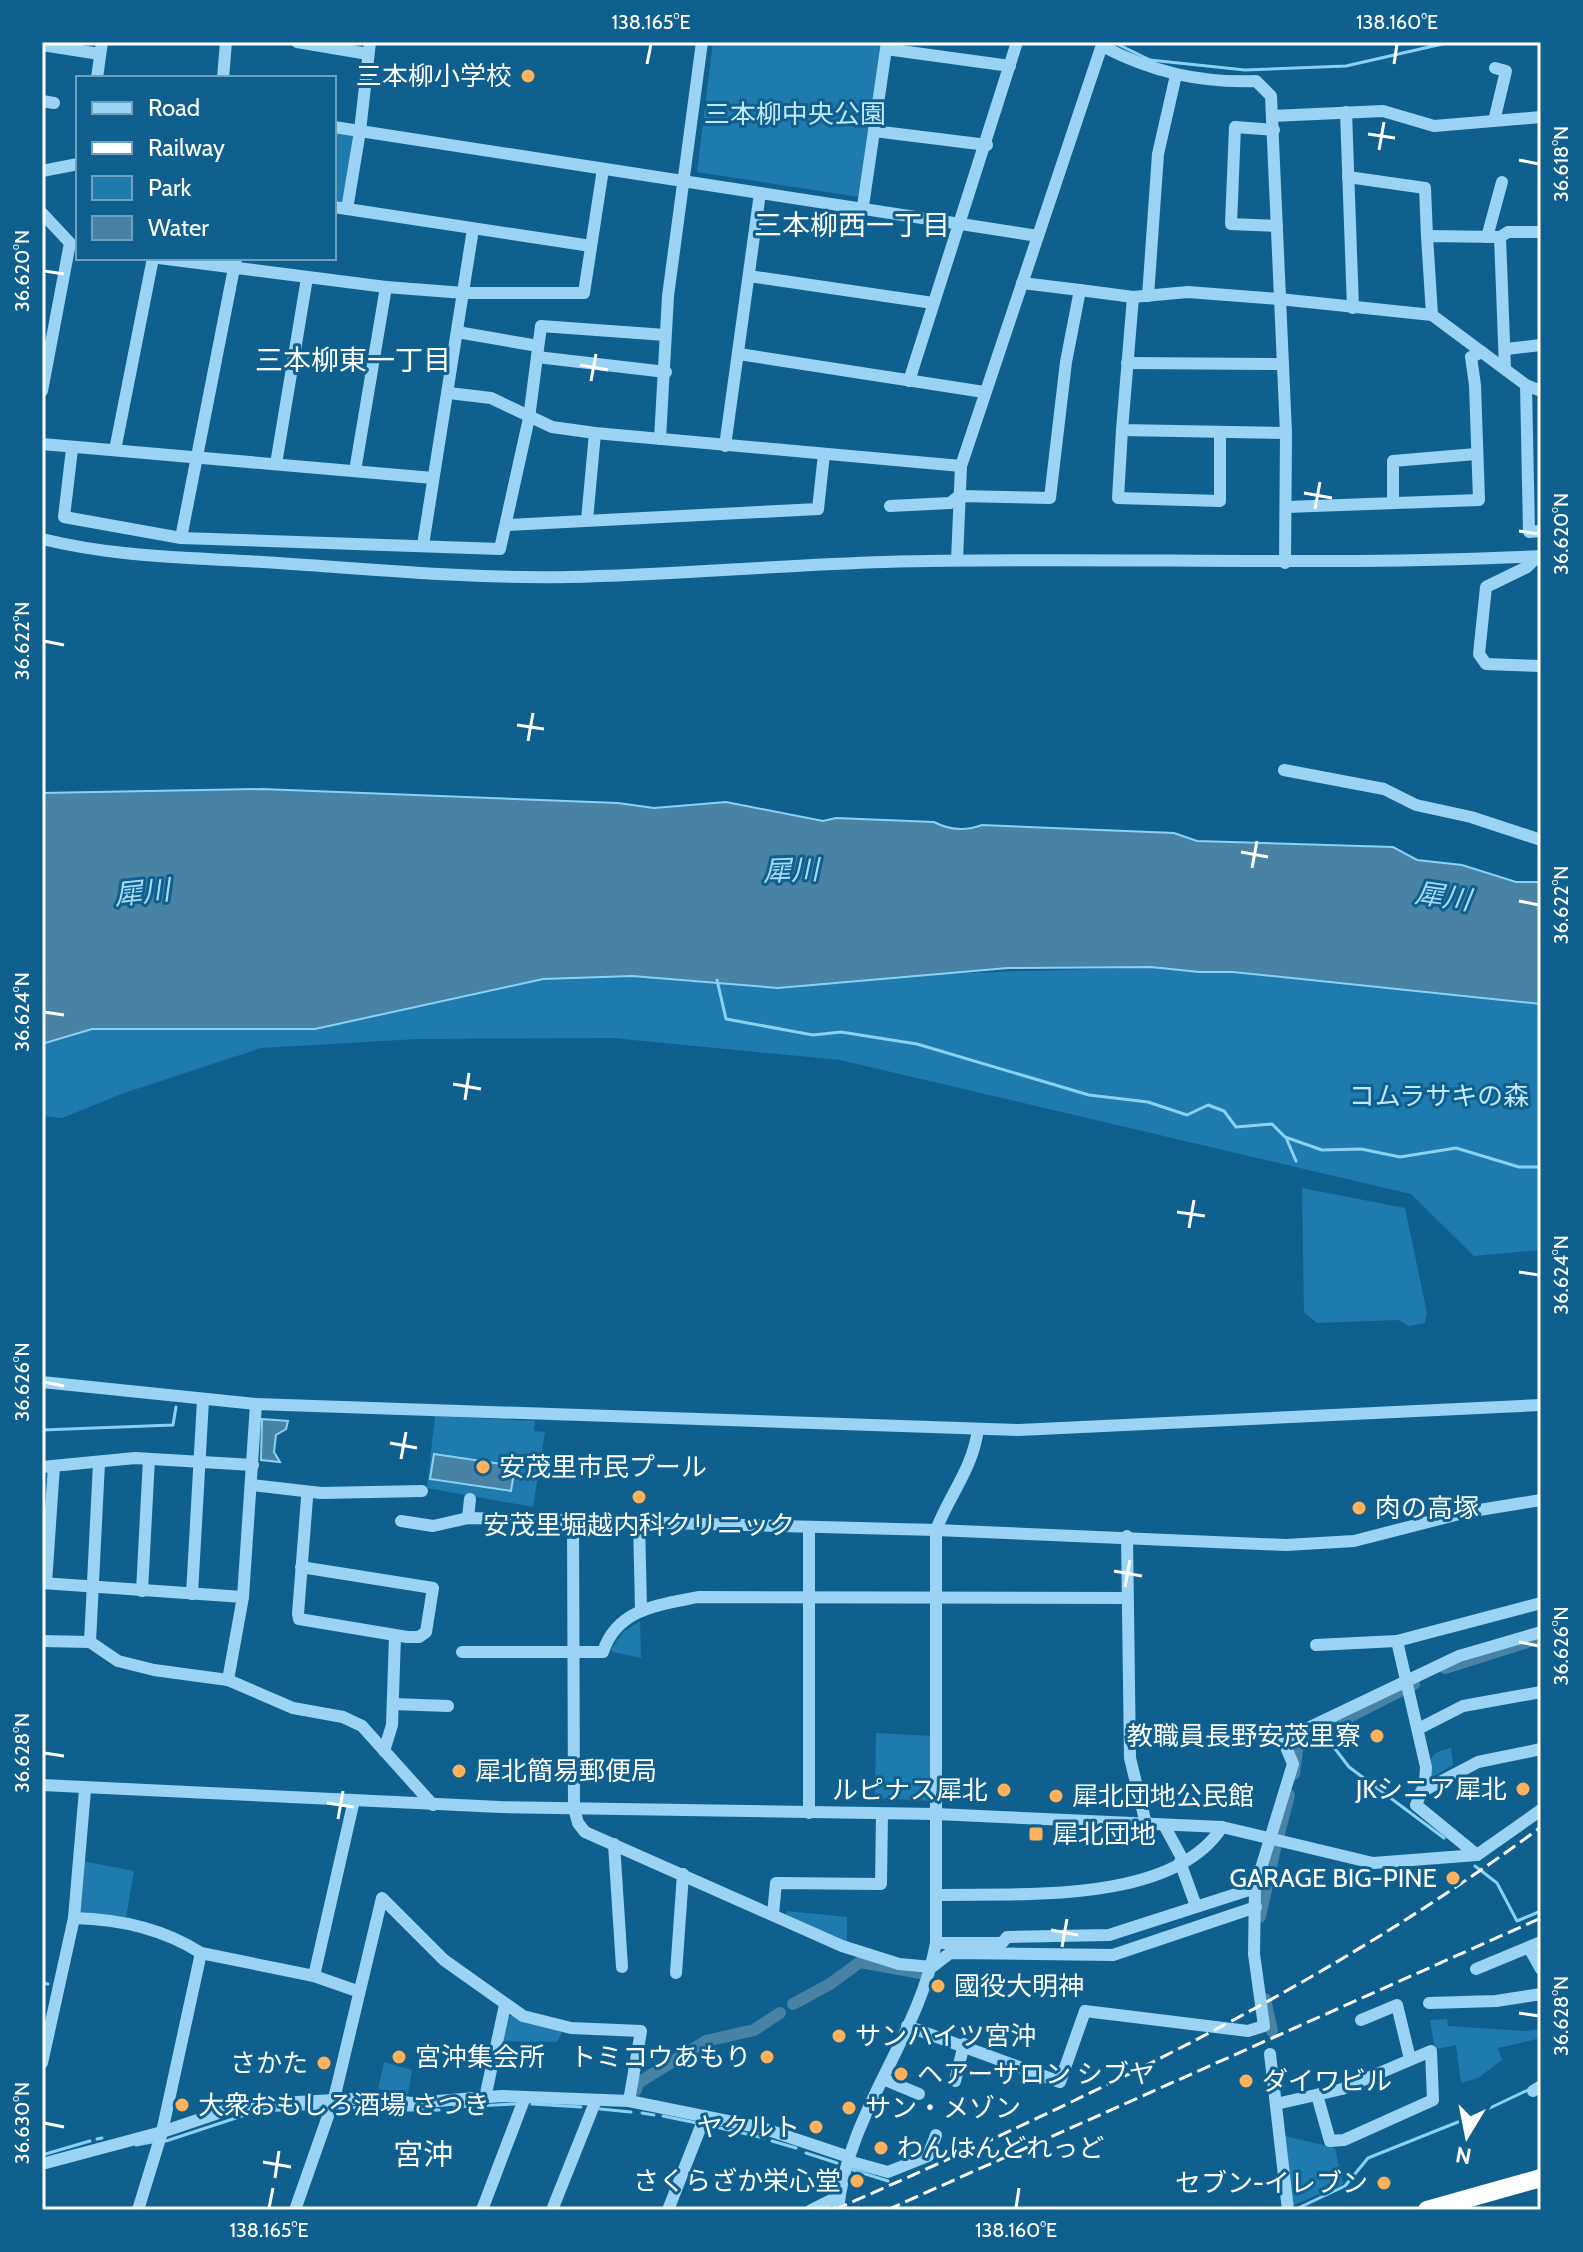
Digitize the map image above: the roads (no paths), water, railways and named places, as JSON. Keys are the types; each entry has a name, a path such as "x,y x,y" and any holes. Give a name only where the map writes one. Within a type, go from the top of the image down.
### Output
{"highway":[{"path":"1427,2210 1541,2178"}],"street":[{"path":"223,76 226,42"},
{"path":"297,42 369,48 360,131 341,208 591,246"},
{"path":"660,439 666,372 665,335 702,42"},
{"path":"909,381 962,224 1017,42"},
{"path":"957,560 961,466 1102,44 1136,64 1176,75 1212,82 1256,81 1271,96 1286,433 1285,563"},
{"path":"42,45 101,48 97,76"},
{"path":"863,206 887,45 1010,66"},
{"path":"1494,121 1505,70"},
{"path":"1148,296 1158,154 1176,75"},
{"path":"1272,116 1383,111 1434,126 1541,117"},
{"path":"1346,112 1353,308"},
{"path":"336,127 682,182 863,206 1038,236"},
{"path":"1274,130 1235,127 1231,224 1277,226"},
{"path":"874,131 987,145"},
{"path":"42,171 76,164"},
{"path":"188,260 235,263 307,278 386,287 464,293 584,293 603,169"},
{"path":"1348,177 1425,188 1432,315"},
{"path":"1502,182 1493,237 1506,349 1505,368"},
{"path":"725,446 760,193"},
{"path":"42,213 74,244 42,391"},
{"path":"423,545 473,229"},
{"path":"1427,236 1493,237 1508,232 1541,232"},
{"path":"115,450 156,260"},
{"path":"181,538 235,263"},
{"path":"749,276 933,303"},
{"path":"276,464 307,278"},
{"path":"1022,283 1133,297 1188,292 1432,315 1526,385 1541,391"},
{"path":"355,471 386,287"},
{"path":"890,506 950,503 959,496 1050,498 1066,362 1080,290"},
{"path":"1133,297 1118,498 1220,501 1220,433"},
{"path":"72,449 64,517 181,538 500,549 529,418 541,326 665,335"},
{"path":"457,332 538,351 666,372"},
{"path":"1506,349 1541,345"},
{"path":"1286,507 1479,500 1475,385 1471,357 1482,352"},
{"path":"739,354 984,392"},
{"path":"1127,363 1283,364"},
{"path":"1526,385 1529,532 1541,531"},
{"path":"449,393 491,398 552,427 725,446 961,466"},
{"path":"1122,430 1286,433"},
{"path":"587,520 595,433"},
{"path":"42,444 433,478"},
{"path":"506,525 818,509 824,454"},
{"path":"1393,503 1393,461 1476,454"},
{"path":"42,539 98,553 173,560 480,576 639,575 957,560 1285,563 1539,556"},
{"path":"1539,556 1527,567 1486,587 1479,654 1486,664 1541,666"},
{"path":"1284,770 1384,789 1416,805 1471,817 1541,840"},
{"path":"42,1382 256,1404 978,1429 1062,1430 1541,1405"},
{"path":"192,1594 203,1400"},
{"path":"228,1680 243,1597 256,1404"},
{"path":"838,2210 848,2159 932,1967 937,1895 936,1530 966,1475 975,1452 978,1429"},
{"path":"243,1597 93,1589 44,1583 48,1466 149,1459 253,1465"},
{"path":"142,1591 149,1459"},
{"path":"90,1642 99,1463"},
{"path":"252,1485 307,1492 422,1491"},
{"path":"301,1567 433,1588 426,1632 419,1637 395,1636 299,1619 301,1567 307,1492"},
{"path":"468,1518 470,1499"},
{"path":"401,1521 433,1526 468,1518 936,1530 1286,1545 1354,1541 1467,1512 1541,1500"},
{"path":"573,1521 574,1808 578,1823 585,1832 842,1946 899,1964 932,1967 950,1953 1113,1955 1256,1907"},
{"path":"639,1522 641,1609"},
{"path":"809,1527 809,1813"},
{"path":"1127,1536 1130,1758 1146,1824"},
{"path":"462,1652 603,1652 607,1639 618,1626 641,1609 698,1597 935,1600 1127,1598"},
{"path":"1316,1645 1397,1641 1541,1603"},
{"path":"907,2026 964,2044 1060,2082 1085,2011 1248,2031 1264,2026 1254,1954 1255,1888 1293,1764 1283,1740 1459,1656 1541,1632"},
{"path":"384,1751 392,1725 395,1636"},
{"path":"42,1641 90,1642 118,1661 154,1670 228,1680 293,1708 362,1726 433,1805"},
{"path":"1397,1641 1426,1767 1425,1783 1416,1805 1477,1855"},
{"path":"1418,1729 1463,1706 1541,1692"},
{"path":"393,1704 448,1706"},
{"path":"1420,1793 1478,1762 1541,1749"},
{"path":"42,1785 85,1790 433,1805 936,1814 1222,1827 1373,1863 1477,1855 1541,1810"},
{"path":"42,2063 74,1918 85,1790"},
{"path":"314,1976 354,1800"},
{"path":"773,1914 776,1883 881,1884 882,1814"},
{"path":"1164,1825 1181,1861 1196,1906"},
{"path":"937,1895 1102,1891 1166,1870 1213,1840 1222,1827"},
{"path":"614,1844 622,1967"},
{"path":"676,1973 683,1874"},
{"path":"936,1943 1002,1943 1007,1937 1109,1935 1255,1888"},
{"path":"295,2210 334,2099 357,1991 382,1898 444,1960 523,2016 571,2028 641,2031 629,2101"},
{"path":"74,1918 128,1922 187,1944 201,1953 314,1976 357,1991"},
{"path":"1476,1969 1535,1945 1541,1969"},
{"path":"138,2210 162,2132 201,1953"},
{"path":"42,1988 58,1991"},
{"path":"1429,2003 1496,2001 1541,1994"},
{"path":"485,2098 505,2005"},
{"path":"1361,2020 1397,2005 1410,2059"},
{"path":"955,2081 964,2044"},
{"path":"1276,2104 1362,2082 1431,2051 1433,2100 1344,2140 1330,2141 1317,2095"},
{"path":"1270,2054 1278,2146 1288,2210"},
{"path":"883,2079 919,2094"},
{"path":"42,2164 162,2132 242,2105 334,2099 372,2098 411,2103 525,2097 629,2101 762,2128 888,2172 928,2156 936,2135"},
{"path":"482,2210 525,2097"},
{"path":"552,2210 596,2100"},
{"path":"668,2210 705,2116"},
{"path":"811,2210 839,2196"}],"water":[{"name":"犀川","path":"262,789 618,803 654,808 726,802 823,821 836,818 934,822 958,829 982,825 1174,833 1197,841 1393,847 1417,860 1462,865 1516,882 1541,882 1541,1004 1233,972 1151,967 1008,968 778,988 632,976 543,979 315,1029 92,1029 42,1044 42,793"},
{"path":"262,1419 288,1421 286,1429 276,1435 274,1452 280,1462 261,1460"},
{"path":"434,1454 515,1466 511,1491 430,1479"}],"waterway":[{"path":"1113,42 1150,60 1245,70 1346,66 1451,42"},
{"path":"717,980 726,1019 813,1035 841,1032 917,1044 1089,1095 1148,1102 1187,1115 1208,1105 1224,1111 1236,1127 1272,1124 1285,1137 1322,1150 1361,1149 1400,1157 1456,1148 1519,1167 1541,1167"},
{"path":"1287,1140 1296,1161"},
{"path":"42,1430 173,1425 176,1407"},
{"path":"1445,1668 1534,1640"},
{"path":"1294,1774 1298,1743 1414,1684"},
{"path":"1329,1741 1349,1767 1444,1838"},
{"path":"1279,1834 1289,1795"},
{"path":"1260,1917 1276,1844"},
{"path":"1475,1866 1497,1883 1517,1921 1541,1911"},
{"path":"793,2004 830,1984 860,1962 921,1973"},
{"path":"42,1983 48,1984"},
{"path":"1265,1999 1272,2031"},
{"path":"636,2090 638,2083 706,2041 754,2030 780,2013"},
{"path":"1294,2210 1345,2186 1368,2158 1473,2116 1528,2090"},
{"path":"455,2107 515,2104"},
{"path":"532,2104 581,2107"},
{"path":"339,2108 380,2107"},
{"path":"166,2141 257,2111 324,2108"},
{"path":"600,2109 631,2112"},
{"path":"396,2110 439,2110"},
{"path":"642,2113 654,2115"},
{"path":"663,2116 697,2123"},
{"path":"707,2125 764,2138"},
{"path":"97,2139 102,2138"},
{"path":"42,2155 90,2141"},
{"path":"772,2141 796,2148"},
{"path":"136,2145 152,2142"},
{"path":"806,2153 837,2163"},
{"path":"853,2170 888,2181"}],"railway":[{"path":"834,2210 1019,2127 1287,1991 1458,1886 1541,1827"},
{"path":"887,2210 1541,1918"}],"place":[{"name":"三本柳小学校","path":"528,76"},
{"name":"安茂里市民プール","path":"483,1467"},
{"name":"安茂里堀越内科クリニック","path":"639,1497"},
{"name":"肉の高塚","path":"1359,1508"},
{"name":"教職員長野安茂里寮","path":"1377,1736"},
{"name":"犀北簡易郵便局","path":"459,1771"},
{"name":"JKシニア犀北","path":"1523,1789"},
{"name":"ルピナス犀北","path":"1004,1790"},
{"name":"犀北団地公民館","path":"1056,1796"},
{"name":"犀北団地","path":"1036,1834"},
{"name":"GARAGE BIG-PINE","path":"1453,1878"},
{"name":"國役大明神","path":"938,1986"},
{"name":"サンハイツ宮沖","path":"839,2036"},
{"name":"宮沖集会所","path":"399,2057"},
{"name":"トミコウあもり","path":"767,2057"},
{"name":"さかた","path":"324,2063"},
{"name":"ヘアーサロン シブヤ","path":"901,2074"},
{"name":"ダイワビル","path":"1246,2081"},
{"name":"大衆おもしろ酒場 さつき","path":"182,2105"},
{"name":"サン・メゾン","path":"849,2108"},
{"name":"ヤクルト","path":"816,2127"},
{"name":"わんはんどれっど","path":"881,2148"},
{"name":"さくらざか栄心堂","path":"857,2181"},
{"name":"セブン-イレブン","path":"1384,2183"}],"district":[{"name":"三本柳西一丁目","path":"852,225"},
{"name":"三本柳東一丁目","path":"353,360"},
{"name":"宮沖","path":"423,2154"}],"park label":[{"name":"三本柳中央公園","path":"795,114"},
{"name":"コムラサキの森","path":"1439,1096"}]}
